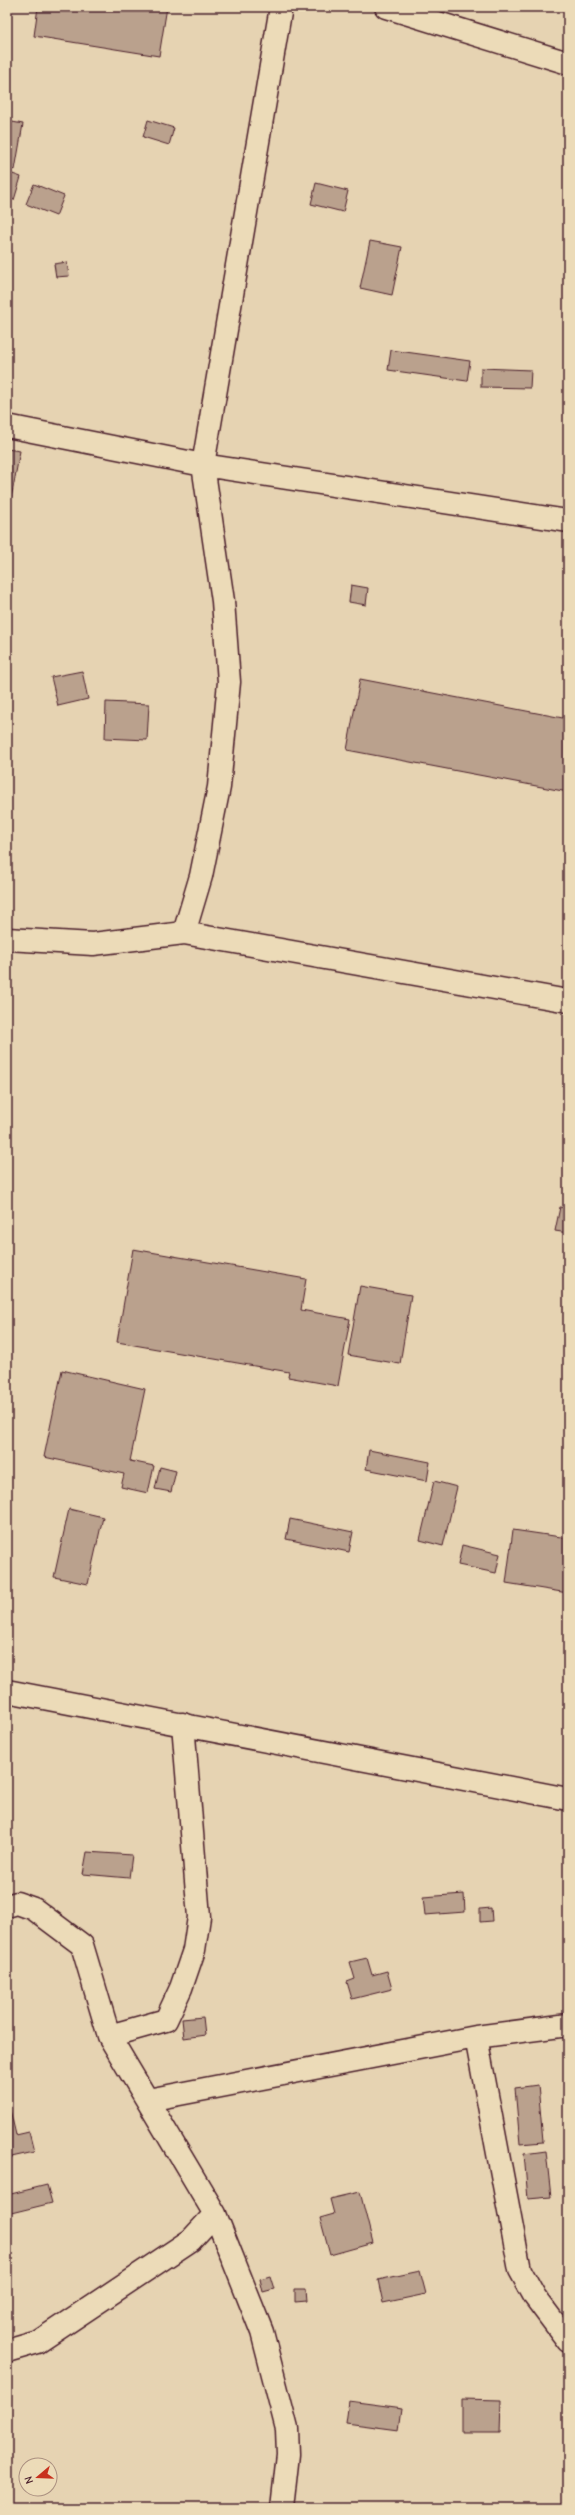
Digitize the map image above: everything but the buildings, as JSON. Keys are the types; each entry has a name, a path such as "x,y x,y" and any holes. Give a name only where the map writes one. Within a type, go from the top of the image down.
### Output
{"street":[{"path":"184,933 201,876 219,787 229,682 223,600 203,465 281,7"},
{"path":"386,7 568,63"},
{"path":"7,426 203,465 568,520"},
{"path":"7,939 93,944 184,933 568,1001"},
{"path":"7,1691 568,1799"},
{"path":"109,2036 166,2020 181,1988 194,1950 199,1916 183,1724"},
{"path":"7,1906 17,1903 34,1909 82,1945 109,2036 215,2214 262,2332 281,2400 286,2429 288,2454 282,2508"},
{"path":"148,2100 476,2037 568,2026"},
{"path":"476,2037 520,2270 535,2296 568,2341"},
{"path":"7,2351 38,2342 191,2240 215,2214"}]}
